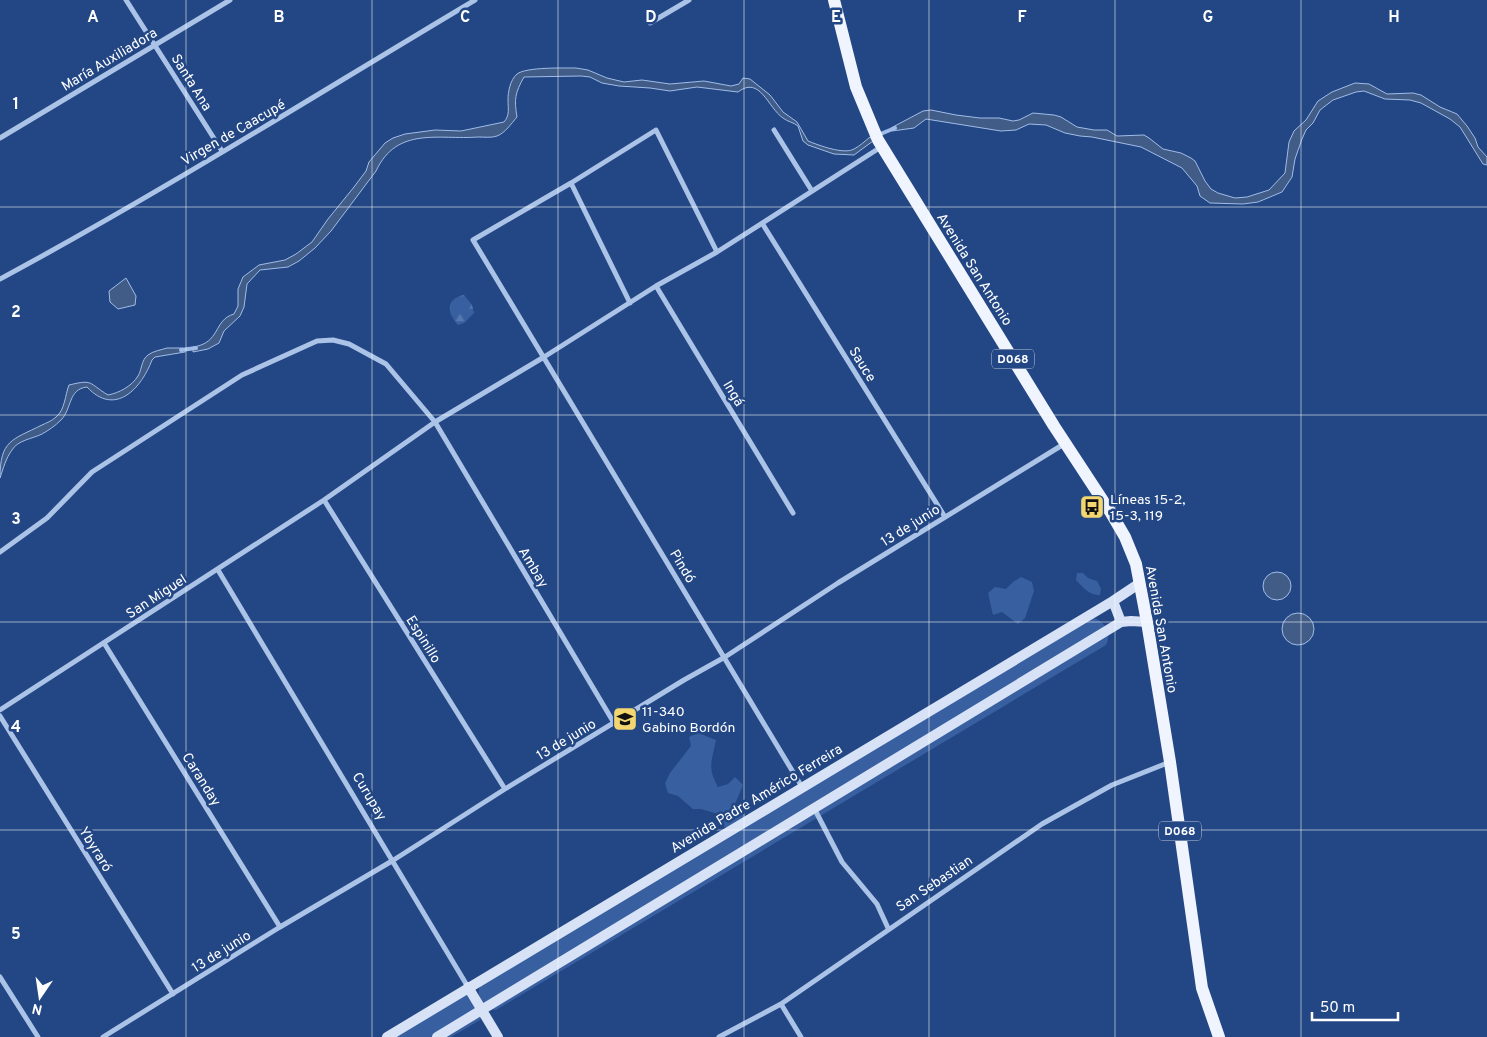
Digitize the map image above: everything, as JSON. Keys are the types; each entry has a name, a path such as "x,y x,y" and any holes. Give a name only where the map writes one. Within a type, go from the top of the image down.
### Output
{"main road":[{"name":"Avenida San Antonio","path":"834,0 856,86 880,143 1125,537 1136,564 1148,622 1170,762 1202,988 1219,1037"}],"street":[{"name":"Santa Ana","path":"126,0 222,151"},
{"name":"María Auxiliadora","path":"0,138 230,0"},
{"path":"460,0 463,7"},
{"name":"Virgen de Caacupé","path":"0,279 222,151 475,0"},
{"path":"650,23 689,0"},
{"path":"630,303 571,183 656,130 716,252"},
{"path":"774,130 812,191"},
{"name":"San Miguel","path":"0,710 324,500 435,422 544,357 656,286 716,252 812,191 880,143"},
{"name":"Pindó","path":"571,183 473,240 802,787"},
{"name":"Sauce","path":"762,223 945,517"},
{"name":"Ingá","path":"656,286 793,513"},
{"name":"Ambay","path":"0,552 47,518 92,472 242,375 316,341 333,340 349,344 386,364 435,422 614,723"},
{"name":"13 de junio","path":"103,1037 280,927 392,861 505,789 725,657 838,583 1066,443"},
{"name":"Espinillo","path":"324,500 505,789"},
{"name":"Curupay","path":"218,570 498,1037"},
{"name":"Avenida Padre Américo Ferreira","path":"387,1037 1113,602 1140,583"},
{"path":"1113,602 1121,622"},
{"path":"437,1037 1121,622 1148,622"},
{"name":"Caranday","path":"104,643 280,927"},
{"name":"Ybyraró","path":"0,716 173,994"},
{"name":"San Sebastian","path":"719,1037 781,1004 888,928 1042,824 1112,785 1170,762"},
{"path":"814,808 842,862 877,904 888,928"},
{"path":"0,977 38,1037"},
{"path":"781,1004 801,1037"}],"green space":[{"path":"464,295 472,305 474,313 464,323 458,325 452,316 450,307 453,300"},
{"path":"1077,573 1083,573 1088,578 1097,581 1101,589 1100,595 1092,594 1084,588 1076,580"},
{"path":"1021,577 1032,582 1034,591 1025,618 1018,624 1002,612 993,615 988,593 995,587 1006,589"},
{"path":"1094,618 1104,625 1108,633 1106,645 496,1010 488,1009 482,1001 479,995 480,986 726,828 719,822 718,814 701,809 693,809 678,796 668,793 665,783 670,773 691,746 689,737 698,733 716,740 711,764 712,774 718,787 728,784 735,777 743,785 735,804 748,819"},
{"path":"464,995 469,995 482,1016 480,1020 451,1037 395,1037"}],"shaded area":[{"path":"576,68 624,82 642,80 670,84 704,81 731,86 739,84 743,78 750,79 770,95 783,112 797,122 808,141 831,149 850,151 870,137 873,141 854,155 834,154 808,145 803,141 798,126 783,118 758,90 752,87 738,92 697,87 670,91 619,86 581,76 524,77 516,96 517,117 503,133 490,137 420,138 407,141 395,147 385,157 331,231 315,248 288,267 260,270 247,284 244,307 240,316 224,331 219,343 208,349 193,352 193,347 208,341 223,321 234,314 238,306 238,289 243,277 259,265 285,260 312,242 366,171 369,162 385,143 405,134 435,130 461,131 504,122 508,114 510,86 517,74 536,69"},
{"path":"1355,83 1369,84 1387,94 1413,93 1421,95 1440,107 1457,114 1475,138 1478,147 1487,157 1487,165 1483,164 1460,127 1450,119 1421,103 1410,100 1385,99 1364,91 1333,100 1320,110 1313,123 1306,130 1295,159 1292,177 1282,192 1258,202 1243,204 1210,203 1200,196 1197,186 1182,168 1141,147 1065,133 1046,125 1029,124 1016,130 1001,131 926,119 914,128 892,131 891,128 923,111 931,110 956,115 999,118 1013,121 1033,113 1054,115 1077,127 1107,130 1117,136 1144,135 1163,149 1181,153 1195,161 1211,189 1235,198 1247,197 1269,190 1285,173 1289,142 1294,131 1306,120 1318,101 1332,92"},
{"path":"126,278 136,296 135,305 118,309 110,302 109,291"},
{"path":"167,348 183,348 185,352 155,357 141,381 126,396 107,400 97,396 87,387 76,391 59,422 42,434 21,442 15,447 6,460 0,478 2,456 5,448 16,438 56,417 63,406 69,385 87,382 108,395 116,393 129,386 135,380 148,355"},
{"path":"1277,572 1287,576 1291,586 1287,596 1277,600 1267,596 1263,586 1267,576"},
{"path":"1298,613 1309,618 1314,629 1309,640 1298,645 1287,640 1282,629 1287,618"}],"waterway":[{"path":"878,135 895,128"},
{"path":"181,350 196,348"}],"place":[{"name":"Líneas 15-2, 15-3, 119","path":"1092,507"},
{"name":"11-340 Gabino Bordón","path":"625,719"}]}
